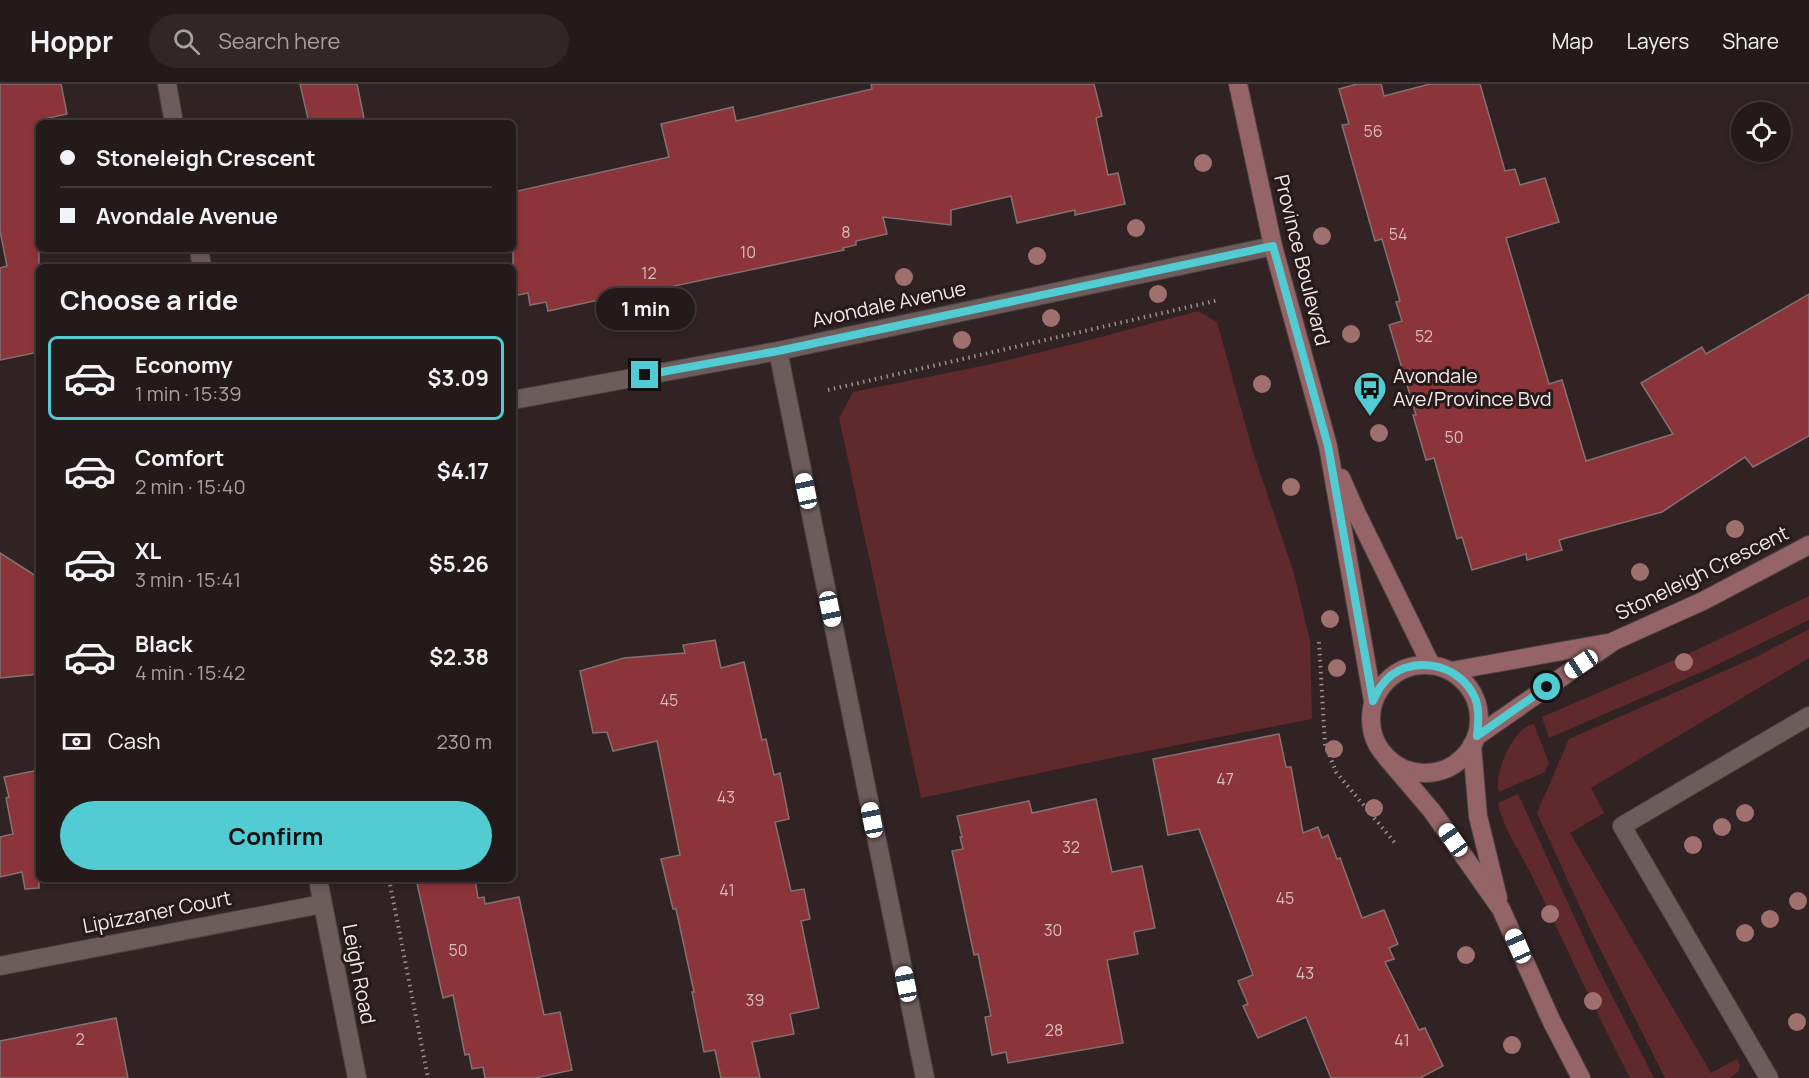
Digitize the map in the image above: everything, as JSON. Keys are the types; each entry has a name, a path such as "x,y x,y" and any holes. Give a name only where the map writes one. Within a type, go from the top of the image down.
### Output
{"street":[{"path":"167,84 173,120"},
{"name":"Province Boulevard","path":"1238,84 1273,246 1328,446 1373,701 1370,722 1375,741 1386,758 1432,811 1501,909"},
{"name":"Avondale Avenue","path":"516,399 778,351 1273,246"},
{"path":"778,351 925,1078"},
{"name":"Province Boulevard","path":"1328,446 1357,514 1431,665"},
{"name":"Stoneleigh Crescent","path":"1474,740 1614,641 1703,601 1809,545"},
{"name":"Stoneleigh Crescent","path":"1451,671 1614,641"},
{"name":"Province Boulevard","path":"1373,701 1382,684 1398,671 1418,664 1438,666 1451,671 1466,683 1476,699 1479,717 1474,740 1478,816 1501,909 1552,1022 1581,1078"},
{"path":"1768,1078 1721,993 1622,826 1809,716"},
{"path":"1386,758 1403,768 1422,773 1442,770 1460,761 1474,740"},
{"name":"Leigh Road","path":"318,882 357,1078"},
{"name":"Lipizzaner Court","path":"0,966 322,904"}],"path":[{"path":"828,390 1219,300"},
{"path":"1319,642 1325,744 1336,772 1395,843"},
{"path":"390,882 428,1078"}],"shaded area":[{"path":"1198,311 1217,322 1253,452 1294,573 1310,641 1312,719 921,798 839,418 853,392 987,365"},
{"path":"1809,596 1809,620 1704,671 1549,738 1542,717 1688,654"},
{"path":"1809,629 1809,658 1591,788 1604,813 1570,833 1711,1073 1737,1059 1740,1065 1739,1071 1730,1078 1665,1078 1590,929 1537,813 1569,739 1756,657"},
{"path":"1534,724 1549,763 1545,772 1499,792 1499,774 1506,752 1519,733"},
{"path":"1518,794 1596,964 1654,1078 1630,1078 1531,874 1507,831 1498,803"}],"building":[{"path":"0,84 61,84 67,114 36,120 36,252 39,252 39,264 36,264 36,353 0,360 0,268 7,266 0,231"},
{"path":"300,84 357,84 364,120 308,120"},
{"path":"871,84 1094,84 1102,116 1096,118 1108,175 1118,173 1125,204 1075,215 1075,210 1017,223 1011,196 951,210 951,225 883,217 887,234 856,241 856,245 843,248 844,250 627,296 626,294 548,311 546,302 530,305 528,293 516,295 516,264 513,264 513,252 516,252 516,191 669,157 661,124 733,107 736,121 872,89"},
{"path":"1357,84 1381,84 1384,96 1430,84 1480,84 1505,171 1515,169 1520,185 1545,178 1559,222 1506,238 1549,384 1562,380 1586,461 1673,434 1641,383 1702,347 1706,354 1809,294 1809,436 1753,467 1745,457 1662,512 1559,540 1562,550 1527,560 1526,554 1472,570 1462,537 1457,539 1434,458 1426,460 1413,415 1416,415 1389,325 1402,321 1396,302 1400,301 1382,239 1375,241 1342,125 1349,124 1339,89"},
{"path":"0,553 36,576 36,674 0,678"},
{"path":"715,640 721,668 744,662 762,740 766,739 774,775 780,773 789,819 775,822 791,891 804,889 810,919 801,921 819,1008 790,1014 794,1034 752,1042 760,1078 721,1078 715,1050 704,1052 676,909 673,909 661,859 680,855 657,741 613,751 607,732 593,733 580,671 624,658 685,653 683,645"},
{"path":"1279,734 1286,767 1291,767 1303,833 1318,827 1322,838 1328,835 1337,859 1340,858 1362,918 1384,910 1398,944 1389,948 1394,959 1385,962 1419,1030 1425,1028 1443,1066 1420,1078 1331,1078 1306,1017 1258,1038 1243,1006 1248,1004 1238,981 1253,975 1199,829 1168,835 1153,759"},
{"path":"36,771 36,882 39,882 39,888 25,889 22,872 0,877 0,837 13,834 6,798 9,797 4,777"},
{"path":"1096,799 1112,872 1142,866 1155,928 1134,932 1138,954 1107,960 1123,1043 1008,1063 1006,1052 992,1055 985,1017 991,1016 978,954 974,955 952,851 963,849 957,816 1029,801 1032,813"},
{"path":"417,882 475,882 478,898 484,897 485,904 519,897 544,1015 560,1012 572,1070 535,1078 485,1078 483,1067 472,1069 469,1054 465,1055 453,995 443,998"},
{"path":"116,1018 128,1078 0,1078 0,1041"}],"place":[{"name":"Avondale Ave/Province Bvd","path":"1370,417"}],"route":[{"path":"645,375 778,351 1273,246 1328,446 1373,701 1382,684 1398,671 1418,664 1438,666 1451,671 1466,683 1476,699 1479,717 1477,736 1547,687"}]}
